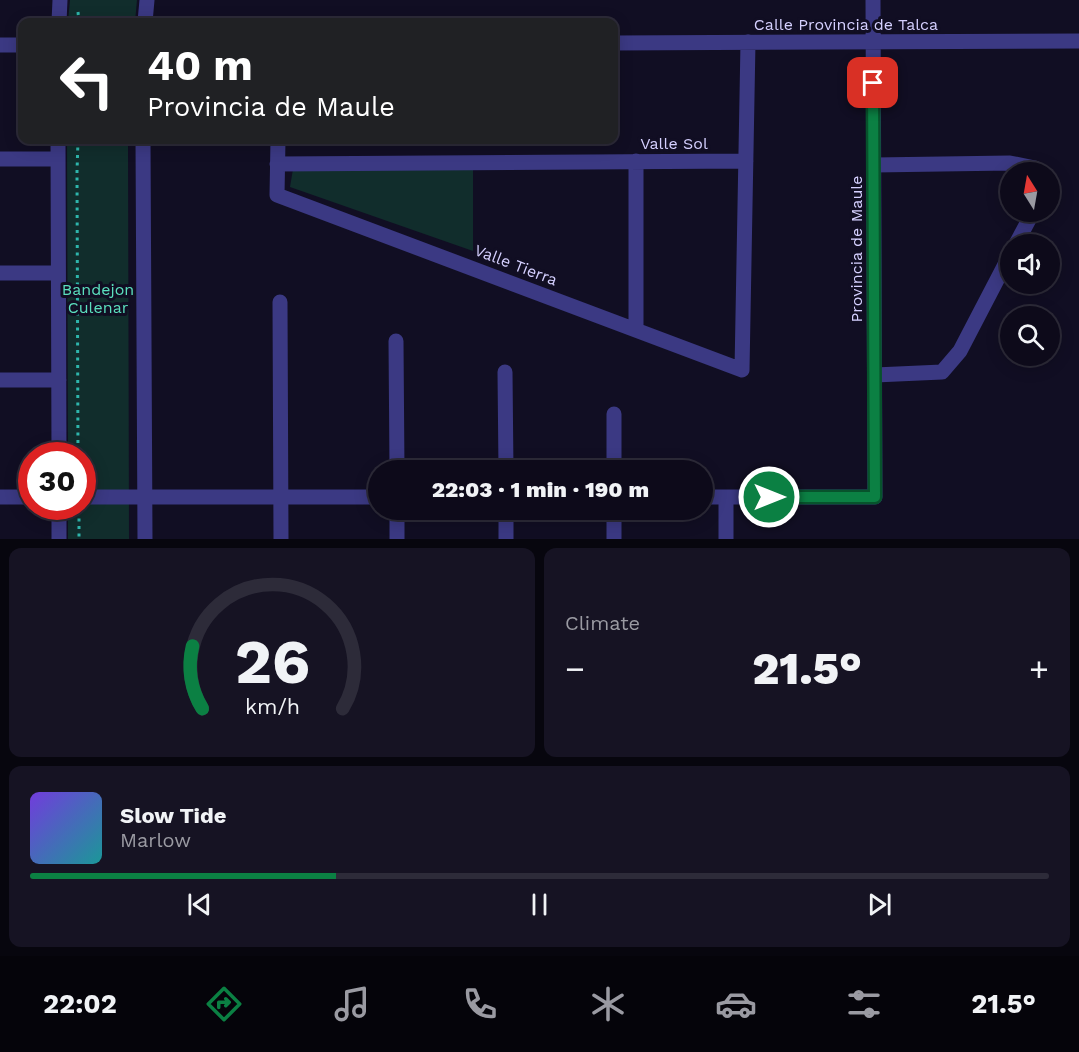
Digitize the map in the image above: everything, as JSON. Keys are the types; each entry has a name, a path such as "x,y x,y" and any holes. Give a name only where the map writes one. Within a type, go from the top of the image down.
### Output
{"street":[{"path":"59,18 60,0"},
{"path":"145,18 147,0"},
{"name":"Provincia de Maule","path":"726,497 875,497 873,0"},
{"name":"Calle Provincia de Talca","path":"618,43 1079,41"},
{"path":"746,161 748,42"},
{"path":"0,45 18,45"},
{"path":"58,144 59,442"},
{"path":"143,144 145,539"},
{"path":"277,164 278,144"},
{"path":"0,159 58,159"},
{"path":"636,161 636,329"},
{"name":"Valle Sol","path":"277,164 746,161"},
{"name":"Valle Tierra","path":"277,164 278,195 742,370 746,161"},
{"path":"874,165 1000,163"},
{"path":"0,273 58,273"},
{"path":"875,375 942,372 960,351 1000,274"},
{"path":"280,302 281,539"},
{"path":"396,341 397,460"},
{"path":"505,372 506,460"},
{"path":"0,380 59,380"},
{"path":"614,414 614,460"},
{"path":"0,496 18,496"},
{"path":"96,497 368,497"},
{"path":"713,497 726,497 726,539"},
{"path":"59,520 59,539"},
{"path":"397,520 397,539"},
{"path":"506,520 506,539"},
{"path":"614,520 614,539"}],"path":[{"path":"78,144 78,442"},
{"path":"79,520 79,539"}],"green space":[{"path":"70,0 137,0 135,18 68,18"},
{"name":"Bandejon Culenar","path":"67,144 128,144 129,539 68,539 68,520 96,520 96,442 68,442"},
{"path":"473,166 473,251 290,187 293,169"}],"route":[{"path":"769,497 875,497 873,83"}]}
